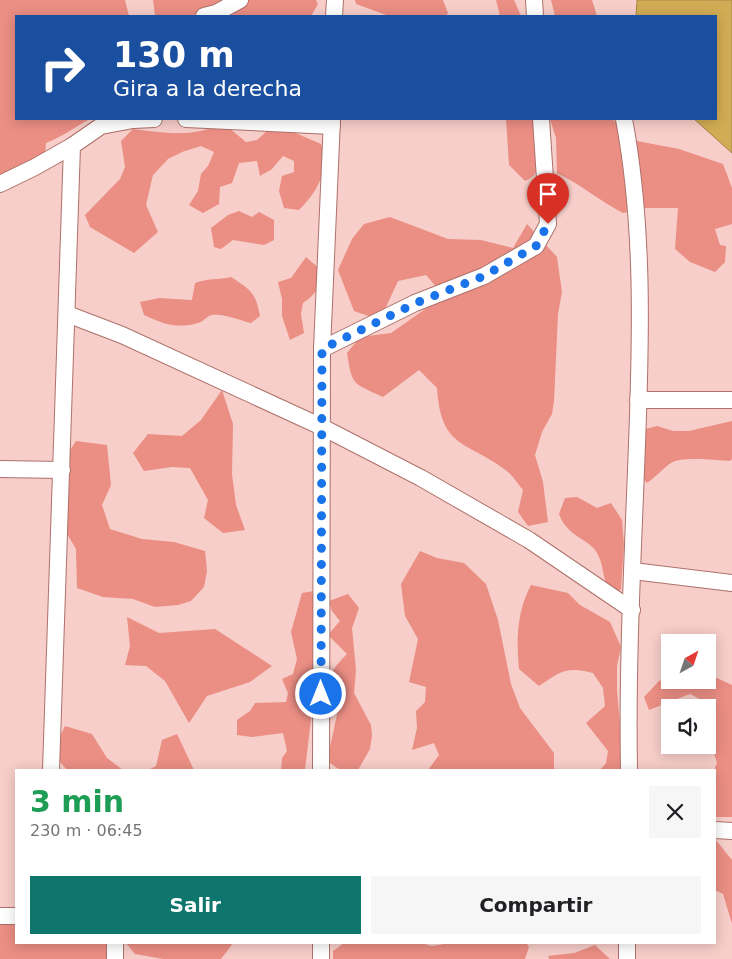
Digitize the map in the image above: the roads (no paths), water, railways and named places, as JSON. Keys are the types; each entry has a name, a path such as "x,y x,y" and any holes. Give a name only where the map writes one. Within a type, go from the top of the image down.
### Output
{"street":[{"path":"208,15 216,13 240,0"},
{"path":"334,15 335,0"},
{"path":"534,0 535,15"},
{"path":"0,184 36,167 101,126 133,120"},
{"path":"235,120 332,122 322,349 321,769"},
{"path":"322,349 416,303 484,276 536,246 548,224 541,120"},
{"path":"624,120 632,164 635,202 641,340 628,699 629,769"},
{"path":"51,769 72,146"},
{"path":"67,314 122,335 322,428 481,511 529,540 632,610"},
{"path":"638,400 732,400"},
{"path":"0,469 62,470"},
{"path":"633,571 732,583"},
{"path":"716,830 732,831"},
{"path":"0,916 15,916"},
{"path":"115,944 115,959"},
{"path":"321,944 321,959"},
{"path":"627,959 628,944"}]}
